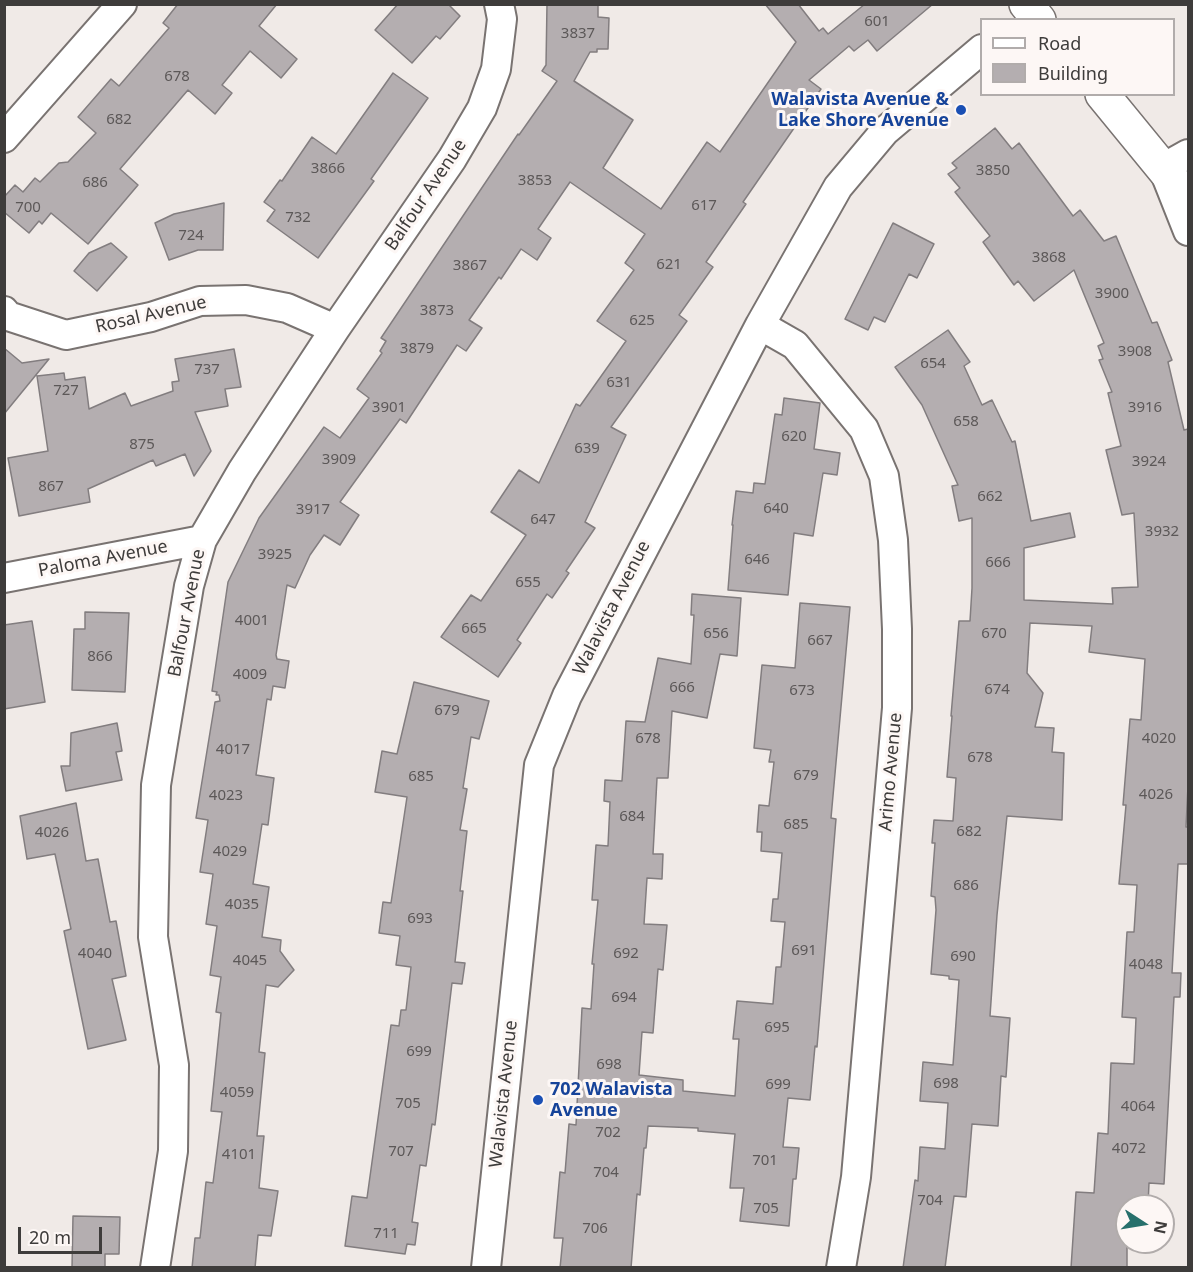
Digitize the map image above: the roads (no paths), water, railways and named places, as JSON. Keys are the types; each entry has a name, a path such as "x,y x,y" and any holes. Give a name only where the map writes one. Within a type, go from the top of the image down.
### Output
{"street":[{"path":"4,138 122,4"},
{"name":"Balfour Avenue","path":"155,1268 173,1151 174,1065 153,937 156,785 189,586 202,540 242,471 335,329 452,159 482,108 496,69 501,19 499,4"},
{"name":"Walavista Avenue","path":"486,1268 539,765 567,696 760,324 838,187 885,131 980,50"},
{"path":"1104,96 1176,161 1188,199"},
{"path":"1176,161 1188,231"},
{"name":"Rosal Avenue","path":"4,311 8,316 66,335 151,317 200,301 246,300 287,308 335,329"},
{"name":"Arimo Avenue","path":"760,324 795,345 864,429 884,476 893,540 897,629 897,708 856,1177 841,1268"},
{"name":"Paloma Avenue","path":"4,578 202,540"}],"place":[{"name":"Walavista Avenue & Lake Shore Avenue","path":"961,110"},
{"name":"702 Walavista Avenue","path":"538,1100"}]}
